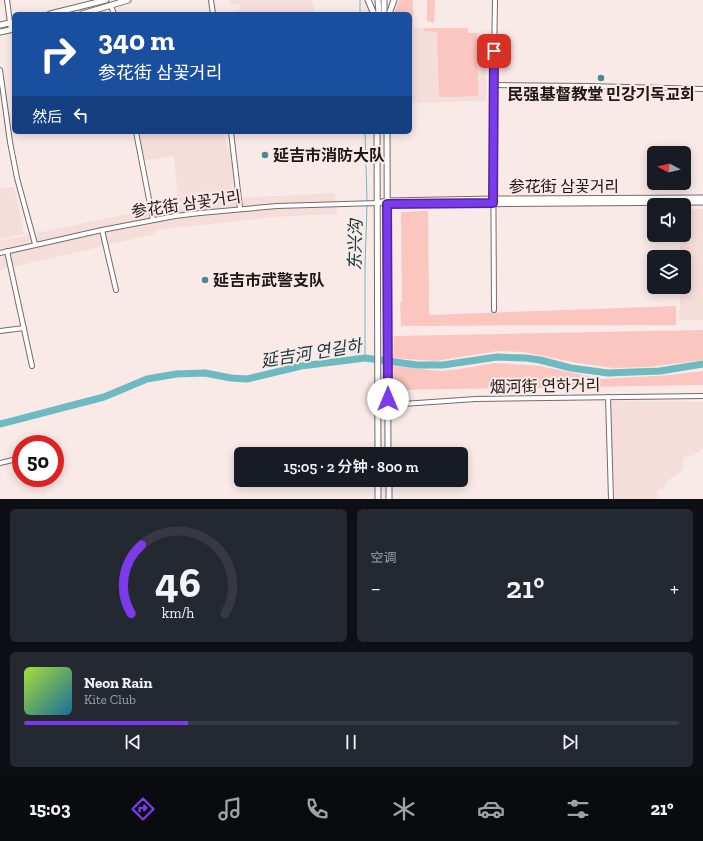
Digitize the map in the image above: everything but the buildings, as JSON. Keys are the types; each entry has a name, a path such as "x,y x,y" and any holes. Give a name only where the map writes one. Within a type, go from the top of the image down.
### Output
{"main road":[{"path":"58,12 106,0"},
{"path":"89,12 128,0"},
{"path":"368,0 373,12"},
{"path":"378,0 379,12"},
{"path":"384,0 384,12"},
{"path":"390,12 394,0"},
{"path":"0,25 12,22"},
{"path":"0,32 12,30"},
{"path":"377,134 378,447"},
{"path":"386,134 388,447"},
{"name":"参花街 삼꽃거리","path":"378,203 703,198"},
{"name":"参花街 삼꽃거리","path":"493,201 703,202"},
{"path":"378,487 378,499"},
{"path":"389,487 389,499"}],"street":[{"path":"7,0 12,22"},
{"path":"211,0 213,12"},
{"path":"494,310 493,86 495,0"},
{"path":"111,6 113,12"},
{"path":"0,70 10,142 17,178 35,244"},
{"path":"493,86 589,86 703,89"},
{"path":"136,134 152,220"},
{"path":"231,134 240,208"},
{"name":"参花街 삼꽃거리","path":"0,252 152,220 200,212 277,206 378,203"},
{"path":"102,230 116,290"},
{"path":"7,251 32,366"},
{"path":"0,332 24,328"},
{"name":"烟河街 연하거리","path":"388,405 476,399 703,396"},
{"path":"608,397 611,499"},
{"path":"0,463 12,460"}],"shaded area":[{"path":"230,0 312,0 315,12 234,12 240,10 239,4 231,5"},
{"path":"399,0 413,0 413,28 412,12 395,12"},
{"path":"427,0 435,0 434,23 427,21"},
{"path":"412,28 468,28 468,33 480,33 480,38 487,38 487,54 484,55 484,65 486,66 486,101 412,103"},
{"path":"424,28 468,28 468,33 477,33 478,96 439,97 437,32 424,31"},
{"path":"137,134 224,134 227,149 230,149 235,194 178,202 174,156 142,161"},
{"path":"14,187 24,234 0,239 0,188"},
{"path":"335,193 337,214 275,217 155,230 155,233 151,235 0,270 0,241 159,207 235,198"},
{"path":"691,209 703,209 703,320 679,320 681,294 691,294 691,250 680,250 680,242 691,242"},
{"path":"428,211 429,315 676,306 676,325 401,326 401,212"},
{"path":"703,330 703,360 648,367 613,368 577,363 524,352 498,351 435,361 393,358 394,336"},
{"path":"495,363 540,366 602,379 671,375 703,371 703,385 394,390 393,366 440,371"},
{"path":"612,401 703,402 703,448 695,455 684,457 683,470 666,482 665,488 658,490 657,499 615,499 610,403"}],"waterway":[{"name":"东兴沟","path":"360,0 360,12"},
{"name":"东兴沟","path":"365,134 367,201"},
{"name":"东兴沟","path":"365,358 367,205"},
{"name":"延吉河 연길하","path":"0,424 104,397 147,379 176,374 205,373 231,378 247,379 301,366 365,358 417,365 443,365 497,357 526,358 571,368 608,373 660,371 703,364"}],"place":[{"name":"民强基督教堂 민강기독교회","path":"601,78"},
{"name":"延吉市消防大队","path":"265,155"},
{"name":"延吉市武警支队","path":"205,280"}],"route":[{"path":"388,399 387,204 493,203 494,51"}]}
